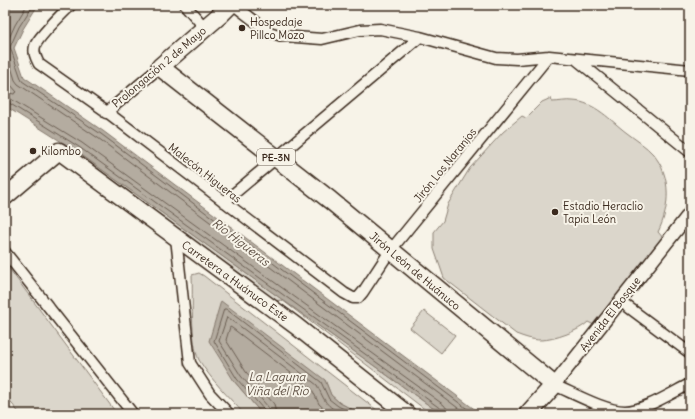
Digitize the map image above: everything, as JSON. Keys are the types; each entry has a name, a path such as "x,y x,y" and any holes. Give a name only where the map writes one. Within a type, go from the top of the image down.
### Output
{"highway":[{"name":"Prolongación 2 de Mayo","path":"160,67 230,5"},
{"name":"Jirón León de Huánuco","path":"160,67 276,157 554,385"},
{"name":"Avenida El Bosque","path":"528,414 554,385"}],"main road":[{"name":"Carretera a Huánuco Este","path":"5,197 59,151 296,326 408,414"}],"street":[{"name":"Malecón Higueras","path":"71,5 62,13 37,42 35,46 35,56 39,64 106,112 344,293 353,298 358,298 364,292"},
{"path":"186,5 205,28"},
{"path":"234,5 269,32 282,36 322,39 360,30 380,29 420,37 507,60 549,56 690,70"},
{"path":"224,202 420,37"},
{"name":"Jirón Los Naranjos","path":"364,292 390,251 549,56"},
{"path":"578,60 690,152"},
{"name":"Prolongación 2 de Mayo","path":"106,112 160,67"},
{"name":"Avenida El Bosque","path":"554,385 690,213"},
{"path":"176,238 190,362 210,394 229,414"},
{"path":"5,252 133,414"},
{"path":"620,301 690,353"},
{"name":"Jirón León de Huánuco","path":"554,385 606,408 626,411 646,407 690,384"}],"shaded area":[{"name":"Estadio Heraclio Tapia León","path":"551,98 552,102 581,102 596,108 647,148 659,163 663,172 666,182 667,203 658,232 664,239 594,325 588,322 579,329 566,334 546,340 538,340 516,334 444,278 434,249 434,232 443,221 448,204 470,168 503,132 522,116 526,118 542,102"},
{"path":"68,145 441,414 431,414 282,300 274,301 67,150"},
{"path":"5,263 117,414 20,414 5,395"},
{"path":"199,273 382,414 361,414 340,403 331,395 325,380 234,381 262,414 244,414 209,374 199,360 196,352 192,319 192,275"},
{"path":"424,311 455,335 441,353 410,328"}],"water":[{"name":"Río Higueras","path":"5,5 38,5 23,29 14,48 24,77 103,131 481,414 441,414 76,151 5,106"},
{"name":"La Laguna Viña del Rio","path":"221,301 325,380 331,395 340,403 361,414 262,414 234,381 209,341"}],"place":[{"name":"Hospedaje Pillco Mozo","path":"242,28"},
{"name":"Kilombo","path":"33,151"},
{"name":"Estadio Heraclio Tapia León","path":"555,212"}]}
